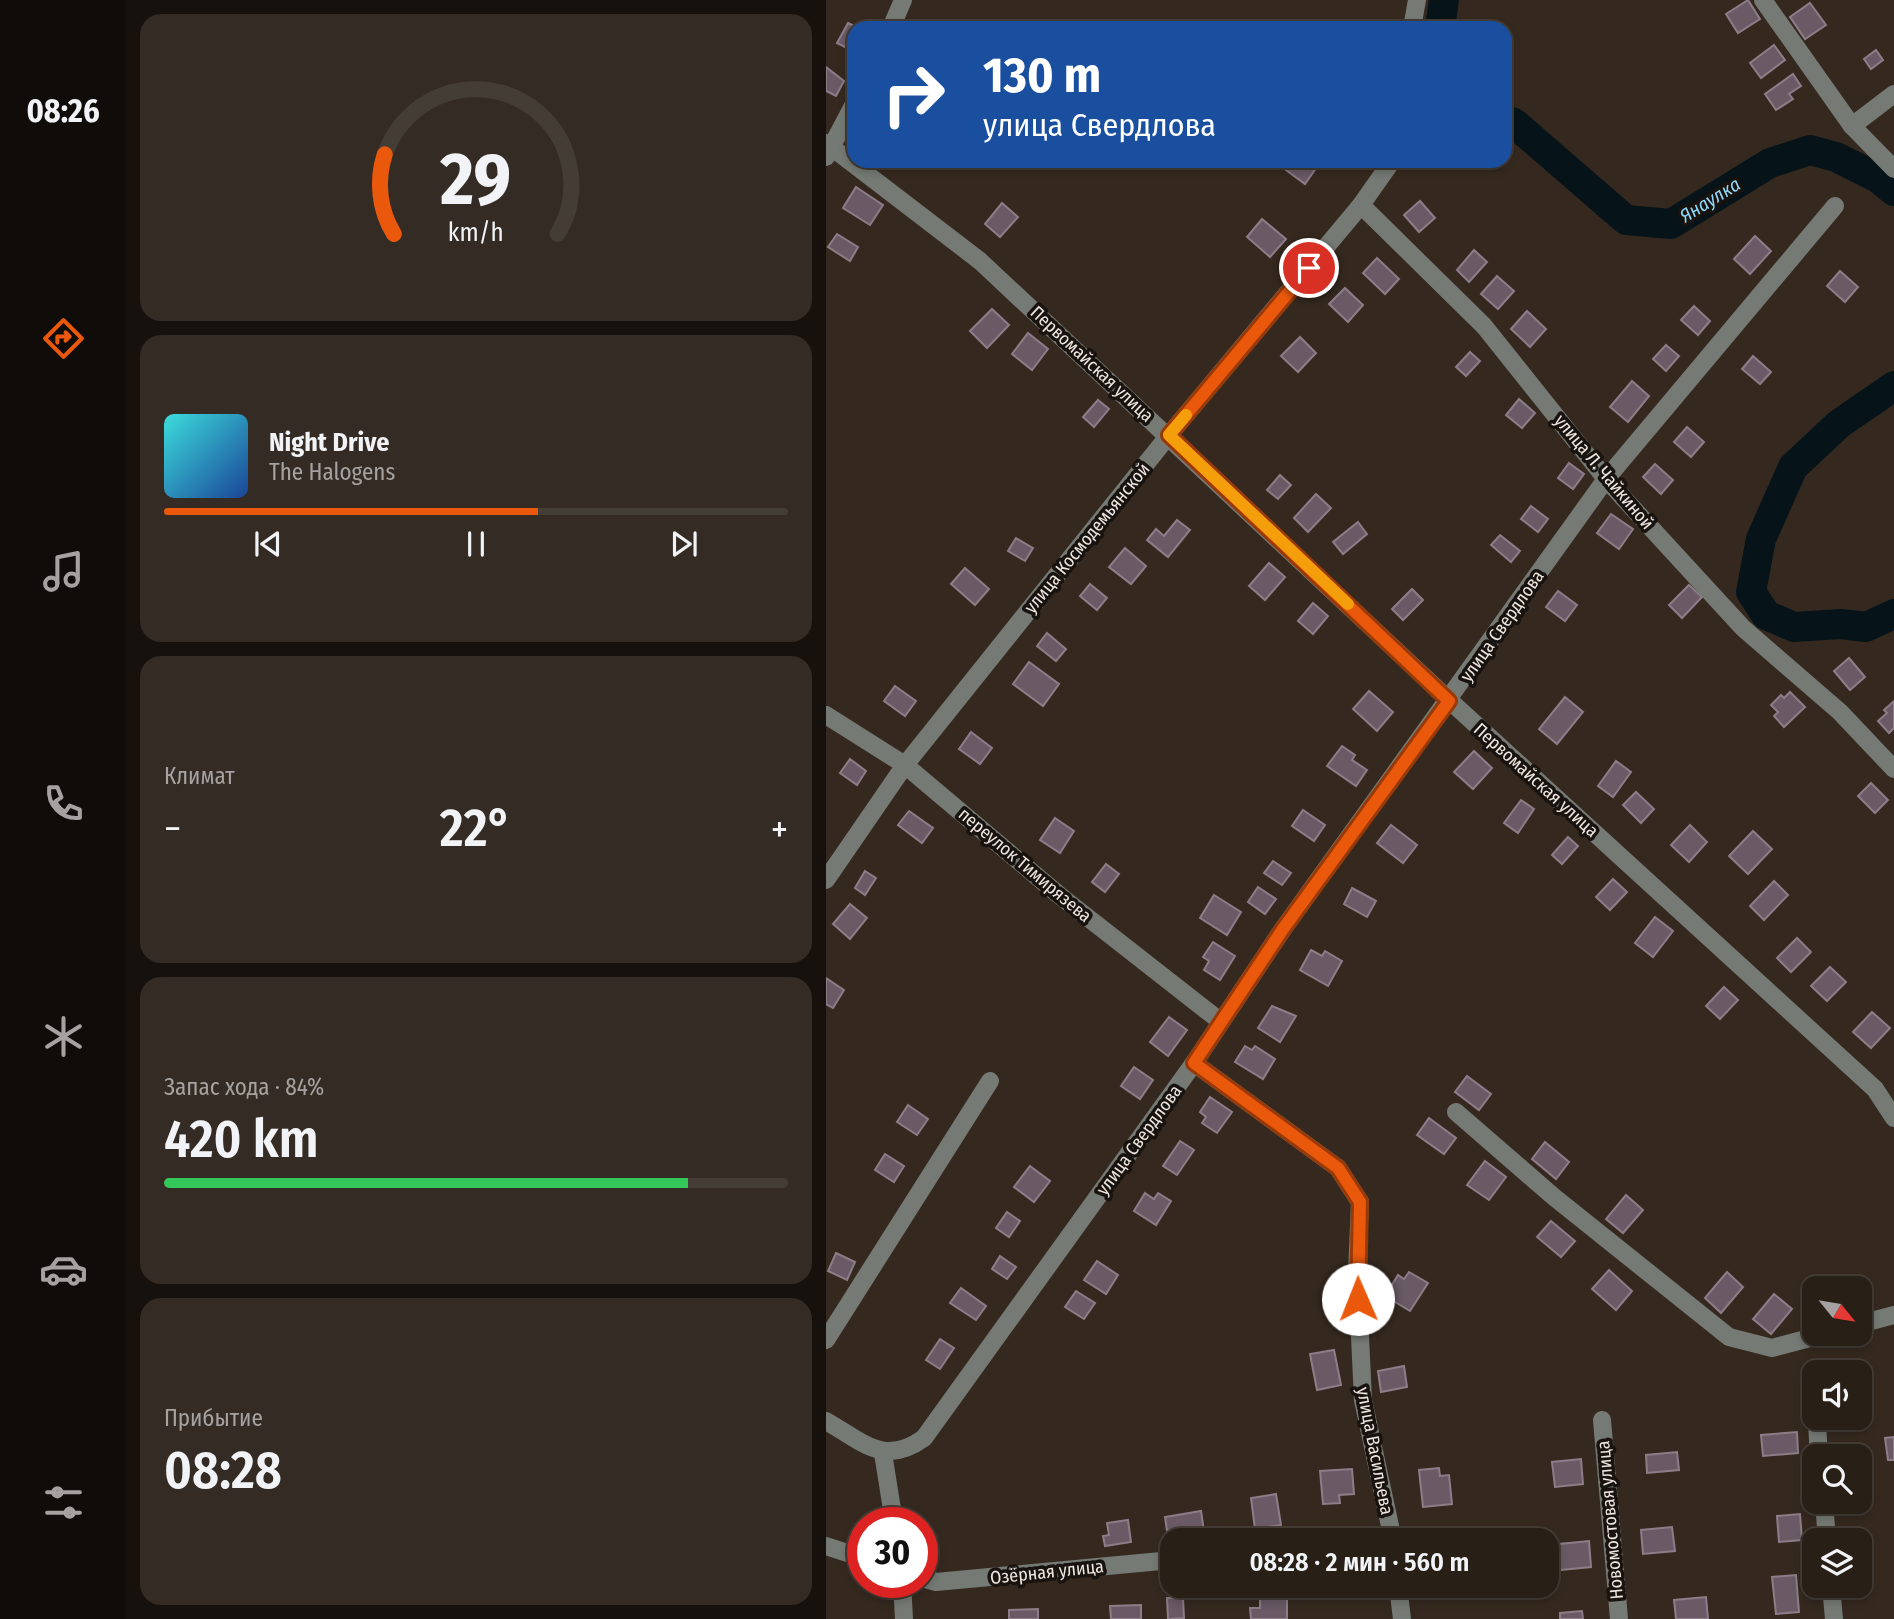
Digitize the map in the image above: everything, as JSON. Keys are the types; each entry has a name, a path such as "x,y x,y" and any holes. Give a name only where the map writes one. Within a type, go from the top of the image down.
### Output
{"street":[{"path":"894,21 903,0"},
{"path":"1413,21 1417,0"},
{"path":"1763,0 1852,126 1894,169"},
{"path":"1852,126 1894,94"},
{"path":"828,149 847,116"},
{"name":"Первомайская улица","path":"828,149 847,163"},
{"name":"Первомайская улица","path":"854,168 980,261 1169,435 1449,701 1875,1089 1894,1118"},
{"path":"1361,205 1387,168"},
{"name":"улица Космодемьянской","path":"826,880 905,765 1169,435 1361,205"},
{"name":"улица Л. Чайкиной","path":"1361,205 1484,326 1606,479 1743,628 1840,712 1894,769"},
{"name":"улица Свердлова","path":"883,1453 907,1450 924,1438 1194,1063 1220,1021 1606,479 1835,206"},
{"name":"переулок Тимирязева","path":"826,715 905,765 1059,895 1220,1021"},
{"name":"улица Васильева","path":"1194,1063 1338,1168 1360,1202 1357,1273 1363,1400 1385,1528"},
{"path":"826,1340 990,1081"},
{"path":"1455,1112 1553,1196 1729,1337 1772,1348 1802,1340"},
{"path":"1872,1321 1894,1315"},
{"name":"Новомостовая улица","path":"1602,1420 1619,1619"},
{"path":"826,1421 883,1453 892,1507"},
{"path":"826,1546 847,1553"},
{"name":"Озёрная улица","path":"938,1583 1160,1561"},
{"path":"903,1598 904,1619"},
{"path":"1399,1598 1402,1619"},
{"path":"1832,1598 1834,1619"}],"building":[{"path":"1748,0 1760,19 1738,33 1726,14"},
{"path":"1810,3 1826,25 1805,39 1790,17"},
{"path":"847,25 847,48 837,43"},
{"path":"1774,45 1785,60 1761,78 1750,63"},
{"path":"1876,50 1883,60 1871,69 1864,59"},
{"path":"826,67 844,81 836,96 826,91"},
{"path":"1793,74 1801,86 1789,94 1793,99 1776,110 1765,94"},
{"path":"1287,168 1316,168 1305,184 1286,170"},
{"path":"856,187 883,205 870,225 843,208"},
{"path":"1420,201 1435,218 1419,232 1404,215"},
{"path":"1002,203 1018,217 1000,237 985,224"},
{"path":"1262,219 1286,239 1270,257 1247,237"},
{"path":"837,234 858,247 850,261 828,247"},
{"path":"1755,236 1771,251 1750,274 1734,259"},
{"path":"1474,250 1487,262 1469,282 1457,270"},
{"path":"1377,258 1399,279 1385,294 1363,273"},
{"path":"1840,271 1858,287 1845,302 1827,286"},
{"path":"1497,276 1514,291 1498,309 1481,294"},
{"path":"1345,288 1363,305 1348,322 1329,304"},
{"path":"1694,306 1710,321 1698,335 1681,320"},
{"path":"992,309 1009,325 987,348 970,331"},
{"path":"1527,311 1546,329 1530,347 1511,329"},
{"path":"1028,333 1048,349 1032,370 1012,354"},
{"path":"1300,337 1316,353 1298,372 1281,356"},
{"path":"1666,345 1679,356 1666,371 1653,359"},
{"path":"1470,352 1480,361 1466,376 1456,367"},
{"path":"1753,356 1771,372 1760,384 1742,369"},
{"path":"1632,381 1649,396 1628,422 1610,407"},
{"path":"1519,399 1535,413 1522,428 1506,415"},
{"path":"1098,400 1109,409 1094,427 1083,417"},
{"path":"1687,427 1704,442 1691,457 1674,442"},
{"path":"1569,463 1584,474 1573,489 1558,478"},
{"path":"1655,464 1673,480 1661,494 1643,477"},
{"path":"1280,475 1291,485 1278,499 1267,490"},
{"path":"1316,494 1331,508 1308,532 1294,518"},
{"path":"1531,506 1548,519 1538,532 1521,519"},
{"path":"1611,514 1633,529 1619,549 1597,533"},
{"path":"1177,520 1190,530 1168,557 1147,540 1156,529 1164,536"},
{"path":"1358,522 1367,534 1343,554 1333,542"},
{"path":"1500,535 1520,551 1511,562 1491,545"},
{"path":"1016,538 1033,548 1025,561 1008,551"},
{"path":"1125,548 1146,566 1131,584 1109,567"},
{"path":"1269,563 1285,577 1265,600 1249,586"},
{"path":"965,568 989,589 975,605 951,584"},
{"path":"1090,584 1107,598 1097,610 1080,596"},
{"path":"1689,585 1702,597 1682,618 1669,605"},
{"path":"1412,589 1423,600 1403,620 1392,609"},
{"path":"1558,591 1577,605 1565,621 1546,607"},
{"path":"1313,603 1328,616 1313,634 1298,621"},
{"path":"1047,633 1066,649 1056,661 1037,646"},
{"path":"1849,658 1865,677 1850,690 1834,671"},
{"path":"1029,662 1059,684 1043,706 1013,684"},
{"path":"895,686 916,701 905,716 884,701"},
{"path":"1369,691 1393,712 1377,731 1353,709"},
{"path":"1790,692 1805,707 1784,727 1774,716 1778,712 1771,705 1781,695 1784,698"},
{"path":"1565,697 1583,712 1557,744 1539,729"},
{"path":"1894,701 1894,728 1889,733 1878,721 1887,713 1884,710"},
{"path":"971,732 992,748 980,764 959,749"},
{"path":"1342,746 1355,755 1352,760 1367,770 1356,786 1327,766"},
{"path":"1474,751 1492,768 1473,789 1454,772"},
{"path":"850,759 866,771 857,785 840,773"},
{"path":"1616,761 1631,772 1613,797 1598,786"},
{"path":"1871,783 1888,800 1875,813 1858,796"},
{"path":"1636,792 1654,809 1641,823 1623,805"},
{"path":"1521,800 1534,809 1518,833 1504,823"},
{"path":"1303,810 1325,825 1314,841 1292,826"},
{"path":"909,811 933,828 922,843 898,825"},
{"path":"1055,818 1074,831 1060,853 1040,840"},
{"path":"1391,825 1417,845 1403,863 1377,843"},
{"path":"1690,825 1707,842 1689,862 1671,845"},
{"path":"1753,831 1772,849 1748,874 1729,856"},
{"path":"1568,837 1578,846 1562,864 1552,855"},
{"path":"1273,861 1291,873 1282,885 1264,873"},
{"path":"1106,864 1119,874 1105,892 1092,882"},
{"path":"865,871 876,878 865,895 855,888"},
{"path":"1613,879 1627,892 1610,910 1596,897"},
{"path":"1774,881 1788,895 1764,920 1750,906"},
{"path":"1258,887 1276,899 1265,914 1248,902"},
{"path":"1352,888 1376,901 1367,917 1344,904"},
{"path":"1214,895 1241,912 1227,935 1200,918"},
{"path":"850,904 867,918 850,939 833,924"},
{"path":"1655,917 1673,931 1653,957 1635,943"},
{"path":"1797,938 1811,952 1791,972 1777,958"},
{"path":"1213,942 1235,956 1220,980 1204,970 1209,961 1203,957"},
{"path":"1311,950 1322,956 1325,951 1342,961 1328,986 1300,970"},
{"path":"1830,967 1846,982 1827,1001 1811,986"},
{"path":"826,978 844,990 833,1008 826,1004"},
{"path":"1724,987 1738,1000 1720,1019 1706,1006"},
{"path":"1272,1006 1296,1016 1280,1042 1258,1028"},
{"path":"1872,1012 1890,1028 1871,1048 1853,1032"},
{"path":"1169,1017 1187,1030 1168,1056 1150,1042"},
{"path":"1245,1046 1252,1050 1255,1046 1275,1059 1263,1079 1235,1062"},
{"path":"1134,1067 1153,1080 1140,1099 1121,1086"},
{"path":"1467,1076 1491,1094 1479,1110 1455,1092"},
{"path":"1210,1097 1232,1112 1217,1133 1202,1123 1206,1117 1200,1112"},
{"path":"908,1105 928,1119 917,1135 897,1122"},
{"path":"1429,1118 1456,1138 1444,1154 1417,1135"},
{"path":"1180,1141 1194,1150 1177,1175 1163,1166"},
{"path":"1545,1142 1569,1162 1556,1179 1532,1159"},
{"path":"885,1154 904,1166 894,1182 875,1170"},
{"path":"1485,1161 1506,1177 1489,1200 1467,1185"},
{"path":"1030,1166 1050,1181 1034,1202 1014,1187"},
{"path":"1145,1193 1154,1199 1158,1193 1171,1201 1156,1225 1134,1211"},
{"path":"1626,1195 1643,1210 1623,1233 1606,1219"},
{"path":"1007,1212 1020,1221 1009,1237 996,1228"},
{"path":"1551,1221 1575,1241 1561,1257 1537,1237"},
{"path":"836,1253 855,1262 847,1280 828,1271"},
{"path":"1000,1256 1016,1267 1007,1279 992,1269"},
{"path":"1097,1261 1118,1275 1106,1294 1084,1280"},
{"path":"1609,1270 1632,1291 1616,1310 1592,1289"},
{"path":"1409,1272 1428,1283 1410,1311 1385,1296 1398,1275 1404,1279"},
{"path":"1727,1272 1743,1287 1721,1313 1705,1298"},
{"path":"961,1288 986,1306 976,1320 950,1303"},
{"path":"1076,1291 1095,1303 1084,1319 1065,1307"},
{"path":"1774,1294 1792,1309 1771,1334 1753,1319"},
{"path":"940,1339 954,1348 940,1369 926,1360"},
{"path":"1334,1350 1341,1385 1317,1390 1310,1354"},
{"path":"1404,1366 1407,1387 1381,1392 1378,1371"},
{"path":"1797,1432 1798,1453 1763,1456 1761,1435"},
{"path":"1894,1437 1894,1460 1888,1460 1885,1438"},
{"path":"1677,1452 1679,1470 1647,1473 1646,1455"},
{"path":"1581,1459 1583,1484 1555,1487 1552,1462"},
{"path":"1439,1468 1440,1476 1449,1475 1452,1504 1423,1507 1419,1470"},
{"path":"1352,1469 1354,1494 1339,1495 1340,1503 1323,1504 1320,1471"},
{"path":"1276,1494 1281,1525 1255,1528 1251,1498"},
{"path":"1201,1511 1204,1528 1167,1528 1165,1517"},
{"path":"1800,1514 1802,1540 1779,1542 1777,1516"},
{"path":"1128,1520 1131,1542 1105,1546 1103,1536 1109,1535 1107,1523"},
{"path":"1672,1527 1675,1551 1643,1554 1641,1530"},
{"path":"1589,1541 1591,1567 1559,1570 1559,1544"},
{"path":"1796,1575 1799,1612 1776,1614 1772,1577"},
{"path":"1706,1597 1708,1619 1676,1619 1674,1600"},
{"path":"1167,1598 1183,1598 1184,1618 1168,1619"},
{"path":"1260,1598 1287,1598 1287,1619 1251,1619 1250,1608 1260,1608"},
{"path":"1141,1605 1141,1619 1111,1619 1110,1606"},
{"path":"1038,1609 1038,1619 1009,1619 1009,1610"},
{"path":"1582,1611 1583,1619 1560,1619 1560,1613"}],"waterway":[{"name":"Янаулка","path":"1441,21 1444,0"},
{"name":"Янаулка","path":"1512,122 1626,220 1671,224 1770,163 1810,150 1836,157 1878,178 1894,191"},
{"name":"Янаулка","path":"1894,386 1839,424 1793,467 1761,539 1751,592 1766,615 1794,627 1841,624 1866,627 1894,614"}],"slow traffic":[{"path":"1186,415 1169,435 1348,604"}],"route":[{"path":"1309,268 1169,435 1449,701 1283,929 1194,1063 1338,1168 1360,1202 1358,1299"}]}
